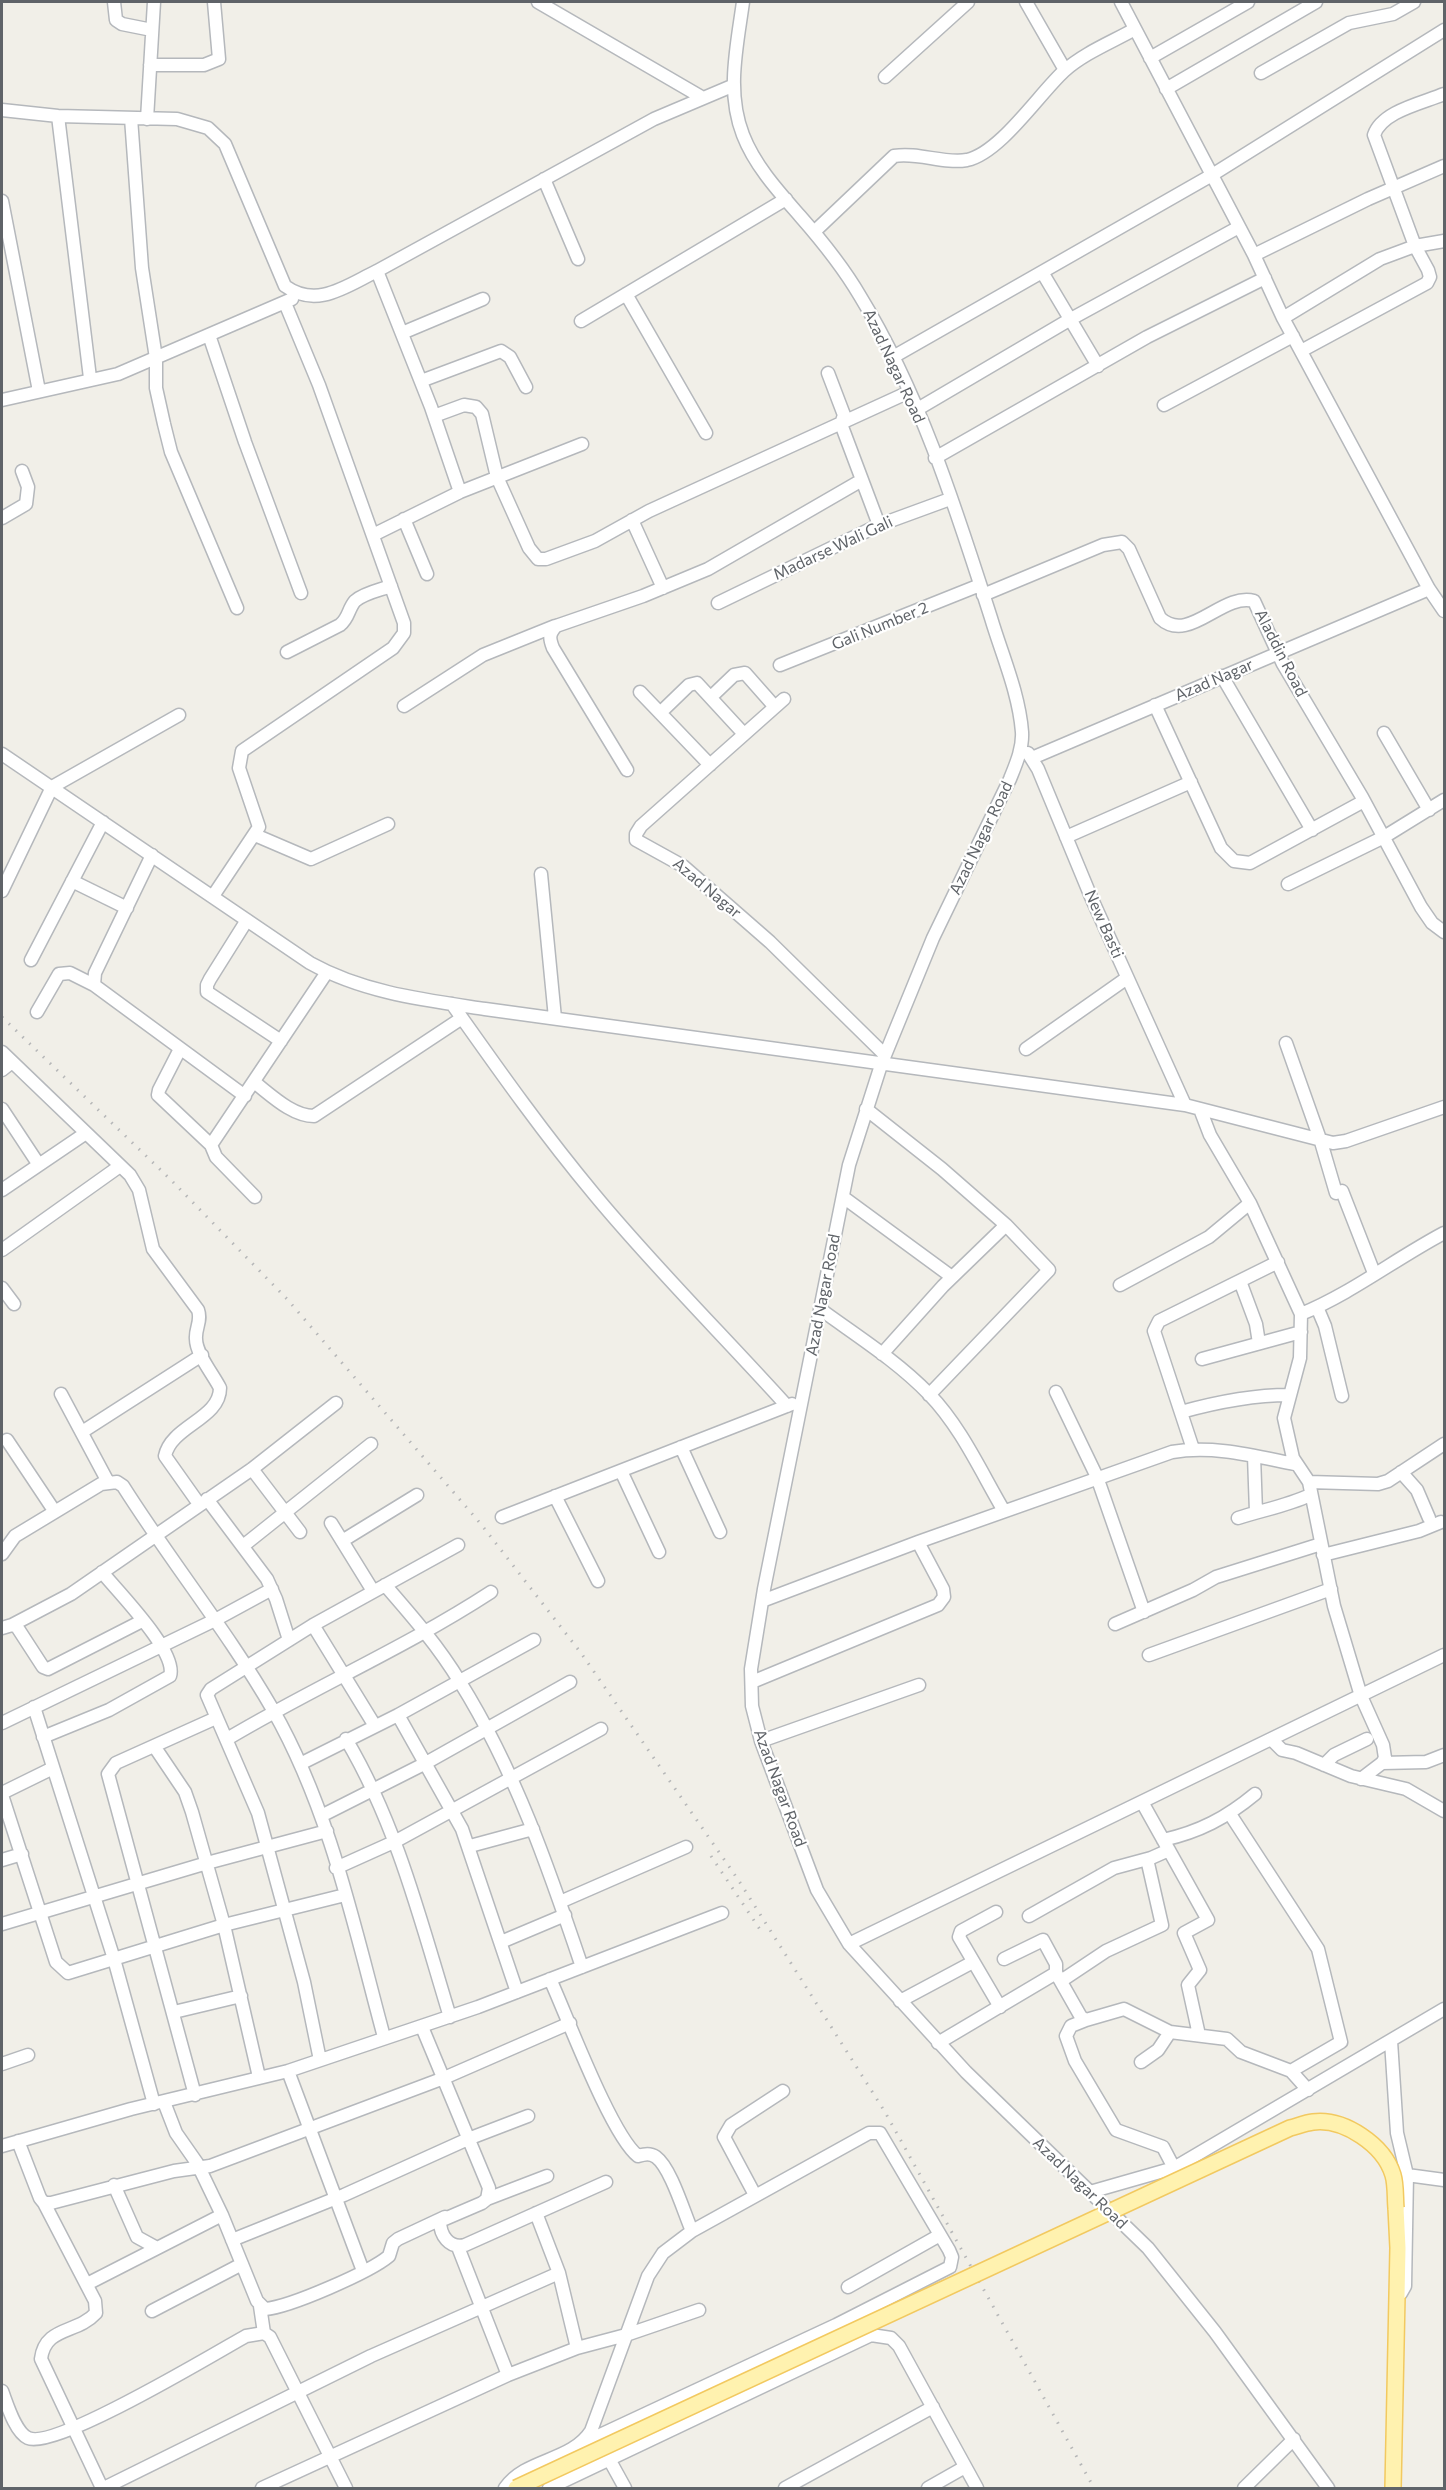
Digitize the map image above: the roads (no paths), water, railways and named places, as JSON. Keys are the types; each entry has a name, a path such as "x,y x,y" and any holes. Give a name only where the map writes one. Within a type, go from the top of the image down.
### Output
{"main road":[{"path":"516,2488 1290,2128 1314,2122 1336,2124 1360,2135 1381,2153 1393,2176 1396,2208 1397,2293 1393,2488"}],"street":[{"path":"147,119 154,2"},
{"path":"150,64 204,65 219,59 214,2"},
{"path":"538,2 703,98"},
{"name":"Azad Nagar Road","path":"743,2 732,86 742,135 752,155 814,232 859,294 893,357 935,458 982,590 1019,706 1021,744 1010,779 933,938 883,1060 849,1165 762,1601 752,1682 752,1706 761,1741 817,1890 849,1944 938,2043 1148,2248 1215,2332 1328,2488"},
{"path":"885,77 968,2"},
{"path":"1026,2 1065,70"},
{"path":"1121,2 1254,255 1283,318 1429,589 1444,611"},
{"path":"1150,58 1248,2"},
{"path":"1166,89 1316,2"},
{"path":"1261,73 1349,23 1393,14 1414,2"},
{"path":"112,5 116,20 122,24 152,30"},
{"path":"814,232 894,156 908,154 967,160 979,155 1003,137 1065,70 1135,29"},
{"path":"893,357 1212,175 1444,30"},
{"path":"2,400 90,378 118,374 299,296 330,294 377,272 654,119 732,86"},
{"path":"1301,351 1427,283 1430,277 1428,270 1415,246 1374,135 1377,126 1385,119 1444,94"},
{"path":"2,110 58,116 177,119 208,128 225,144 285,286 299,296"},
{"path":"58,116 90,378"},
{"path":"131,118 136,212 156,358 156,388 171,452 237,609"},
{"path":"1254,255 1444,166"},
{"path":"544,179 578,259"},
{"path":"581,321 786,199"},
{"path":"2,201 4,237 39,391"},
{"path":"916,410 1069,320 1239,227"},
{"path":"1283,318 1380,259 1415,246 1444,241"},
{"path":"377,272 421,381 460,492"},
{"path":"1042,272 1098,366"},
{"path":"935,458 1147,337 1265,278"},
{"path":"626,294 706,433"},
{"path":"402,333 483,299"},
{"path":"213,896 259,827 258,818 239,768 242,751 393,648 404,633 404,623 373,534 308,356 285,303"},
{"path":"209,335 245,442 301,593"},
{"path":"1164,405 1293,336"},
{"path":"421,381 501,351 510,357 526,387"},
{"path":"828,373 844,415 842,424 879,525"},
{"path":"434,416 464,405 476,407 482,414 497,477 529,548 538,559 546,559 595,541 632,520 743,467 909,392"},
{"path":"373,534 460,492 582,444"},
{"path":"2,518 26,504 28,487 22,471"},
{"path":"404,706 477,658 556,626 663,588 729,558 788,521 862,480"},
{"name":"Madarse Wali Gali","path":"718,603 879,525 950,498"},
{"path":"404,519 427,574"},
{"path":"632,520 663,588"},
{"name":"Aladdin Road","path":"982,590 1103,544 1122,542 1130,549 1160,618 1168,626 1178,628 1237,601 1247,599 1254,601 1278,652 1432,924 1444,932"},
{"path":"287,652 340,625 346,620 356,601 391,586"},
{"name":"Azad Nagar","path":"1032,758 1429,589"},
{"name":"Gali Number 2","path":"780,665 982,590"},
{"path":"556,626 550,633 549,640 627,770"},
{"name":"Azad Nagar","path":"711,697 734,675 744,673 779,703 641,826 636,834 636,840 669,856 692,873 770,942 883,1060"},
{"path":"1222,676 1312,830"},
{"path":"660,713 692,682 698,683 744,734"},
{"path":"640,692 710,765"},
{"path":"1155,705 1221,848 1234,861 1250,863 1364,801"},
{"path":"2,891 52,787 179,715"},
{"path":"1384,733 1429,810"},
{"name":"New Basti","path":"1021,744 1032,758 1127,978 1185,1105"},
{"path":"2,754 247,920 327,972 354,984 452,1004 883,1060 1185,1105 1322,1142 1346,1141 1417,1114 1444,1107"},
{"path":"1066,837 1191,782"},
{"path":"1288,884 1384,837 1444,801"},
{"path":"32,960 103,822"},
{"path":"255,836 311,858 388,824"},
{"path":"94,985 95,973 152,855"},
{"path":"541,874 555,1018"},
{"path":"72,881 127,908"},
{"path":"1432,924 1444,916"},
{"path":"247,920 210,979 207,992 281,1041"},
{"path":"211,1144 246,1096 327,972"},
{"path":"37,1012 59,974 70,973 94,985 246,1096"},
{"path":"1026,1049 1127,978"},
{"path":"452,1004 516,1095 593,1193 667,1279 787,1406"},
{"path":"254,1082 294,1111 304,1116 314,1116 462,1018"},
{"path":"1286,1043 1339,1192 1374,1273"},
{"path":"180,1049 158,1095 211,1144 216,1157 255,1197"},
{"path":"2,1052 7,1066 86,1132 120,1166 139,1190 153,1250 198,1310 200,1321 196,1338 202,1355 220,1388 220,1395 212,1407 171,1443 165,1455 243,1546 272,1589 289,1640"},
{"path":"866,1109 942,1168 1006,1225 1047,1265 1049,1270 1047,1275 929,1395"},
{"path":"1200,1109 1210,1135 1250,1203 1301,1314 1300,1358 1284,1418 1295,1464 1309,1482 1331,1589 1361,1696 1383,1745 1385,1758 1382,1763 1361,1779"},
{"path":"2,1110 39,1165"},
{"path":"2,1190 86,1132"},
{"path":"2,1250 120,1166"},
{"path":"843,1197 952,1277"},
{"path":"1120,1285 1209,1237 1250,1203"},
{"path":"882,1354 952,1277 1006,1225"},
{"path":"1301,1314 1341,1297 1374,1273 1444,1233"},
{"path":"1193,1449 1154,1331 1155,1326 1159,1321 1278,1262"},
{"path":"1240,1281 1256,1324 1259,1343"},
{"path":"2,1288 14,1304"},
{"path":"1317,1307 1325,1326 1342,1396"},
{"path":"820,1309 882,1354 929,1395 960,1436 1004,1511"},
{"path":"1202,1359 1301,1332"},
{"path":"82,1432 202,1355"},
{"path":"1056,1392 1097,1477 1144,1612"},
{"path":"61,1394 108,1482"},
{"path":"1181,1412 1220,1401 1253,1396 1289,1395"},
{"path":"502,1517 802,1400"},
{"path":"7,1626 57,1602 102,1572 252,1468 336,1403"},
{"path":"7,1440 55,1512"},
{"path":"243,1546 371,1444"},
{"path":"1309,1482 1378,1484 1444,1444"},
{"path":"681,1448 720,1532"},
{"path":"762,1601 918,1542 1172,1452 1193,1449 1254,1456 1295,1464"},
{"path":"1254,1456 1256,1512"},
{"path":"252,1468 300,1532"},
{"path":"621,1471 659,1552"},
{"path":"1115,1624 1193,1590 1216,1577 1322,1549 1419,1532 1435,1520 1418,1490 1401,1472"},
{"path":"2,1554 15,1536 108,1482 117,1482 123,1486 154,1535 247,1666 274,1712 300,1764 327,1831 384,2037"},
{"path":"342,1541 417,1495"},
{"path":"1238,1518 1287,1505 1310,1495"},
{"path":"555,1496 598,1581"},
{"path":"331,1523 373,1592"},
{"path":"752,1682 929,1612 938,1605 944,1597 943,1588 918,1542"},
{"path":"320,2060 269,1848 250,1792 207,1695 211,1689 313,1625 458,1545"},
{"path":"43,1737 109,1710 171,1676 172,1666 162,1645 102,1572"},
{"path":"385,1585 426,1634 459,1681 487,1728 533,1829 582,1967"},
{"path":"2,1723 215,1620 272,1589"},
{"path":"1149,1655 1331,1589"},
{"path":"227,1739 274,1712 426,1634 491,1593"},
{"path":"7,1626 22,1633 43,1667 48,1669 142,1621"},
{"path":"313,1625 375,1726"},
{"path":"300,1764 398,1715 534,1640"},
{"path":"849,1944 1444,1655"},
{"path":"321,1816 424,1764 570,1682"},
{"path":"761,1741 919,1685"},
{"path":"34,1707 159,2103 200,2169 222,2215 260,2306 264,2333"},
{"path":"398,1715 424,1764 453,1809 470,1846 518,1992"},
{"path":"195,2096 108,1774 116,1763 216,1718"},
{"path":"336,1868 396,1841 601,1729"},
{"path":"346,1739 366,1773 396,1841 450,2017"},
{"path":"1271,1739 1282,1750 1361,1779 1406,1789 1444,1811"},
{"path":"1324,1765 1334,1755 1367,1739"},
{"path":"154,1746 185,1792 224,1925 260,2077"},
{"path":"1382,1763 1426,1762 1444,1755"},
{"path":"53,1768 2,1794 56,1962 62,1970 68,1973 224,1925 345,1895"},
{"path":"1029,1916 1114,1868 1147,1859 1166,1845 1230,1815 1255,1794"},
{"path":"1142,1802 1208,1920 1184,1933 1200,1970 1188,1985 1199,2035"},
{"path":"1230,1815 1318,1949 1341,2042 1291,2071"},
{"path":"470,1846 533,1829"},
{"path":"2,1924 207,1863 327,1831"},
{"path":"560,1902 686,1847"},
{"path":"2,1860 22,1854"},
{"path":"938,2043 1106,1951 1162,1925 1147,1859"},
{"path":"996,1912 959,1934 972,1962 1000,2007"},
{"path":"2,2146 288,2071 384,2037 450,2017 722,1913"},
{"path":"501,1942 565,1916"},
{"path":"1004,1959 1042,1940 1056,1964 1058,1977 1081,2017 1086,2020"},
{"path":"900,2001 972,1962"},
{"path":"550,1979 614,2122 633,2152 638,2156 648,2154 657,2158 665,2167 692,2231"},
{"path":"174,2012 241,1996"},
{"path":"1174,2168 1163,2147 1116,2130 1075,2061 1066,2036 1071,2026 1124,2009 1170,2032 1227,2039 1240,2052 1291,2071 1308,2090"},
{"path":"1090,2192 1174,2168 1444,2009"},
{"path":"44,2203 57,2202 114,2185 174,2171 200,2169 444,2078 570,2023"},
{"path":"422,2027 489,2188 487,2199"},
{"path":"1141,2062 1158,2050 1170,2032"},
{"path":"1391,2041 1397,2133 1407,2175 1405,2286 1401,2293 1397,2293"},
{"path":"2,2064 28,2055"},
{"path":"288,2071 363,2271"},
{"path":"755,2195 724,2137 731,2125 783,2091"},
{"path":"232,2240 337,2198 468,2139 528,2116"},
{"path":"506,2488 513,2477 946,2271 952,2263 952,2257 882,2137 876,2132 869,2133 692,2231 663,2253 654,2266 591,2431 584,2443"},
{"path":"18,2141 44,2203 95,2301 96,2313 89,2321 50,2338 42,2347 41,2359 103,2488 298,2394 371,2356 559,2273"},
{"path":"1407,2175 1444,2180"},
{"path":"260,2306 265,2309 272,2308 363,2271 389,2256 393,2243 398,2239 487,2199 547,2176"},
{"path":"458,2247 606,2182"},
{"path":"114,2185 137,2237 157,2248"},
{"path":"536,2213 559,2273 577,2348"},
{"path":"87,2284 222,2215"},
{"path":"445,2217 440,2221 440,2226 448,2243 458,2247 483,2306 508,2375"},
{"path":"848,2287 940,2235"},
{"path":"152,2311 242,2264"},
{"path":"262,2488 508,2375 577,2348 626,2335 699,2310"},
{"path":"2,2391 20,2431 28,2438 40,2440 74,2429 246,2336 264,2333 270,2337 345,2488"},
{"path":"549,2488 872,2335 891,2338 899,2346 977,2488"},
{"path":"785,2488 933,2407"},
{"path":"1244,2488 1294,2439"},
{"path":"609,2459 625,2488"},
{"path":"928,2488 965,2467"}],"railway":[{"path":"2,1017 171,1180 287,1299 480,1523 581,1653 739,1881 885,2112 1094,2488"},
{"path":"711,1856 763,1934"}]}
